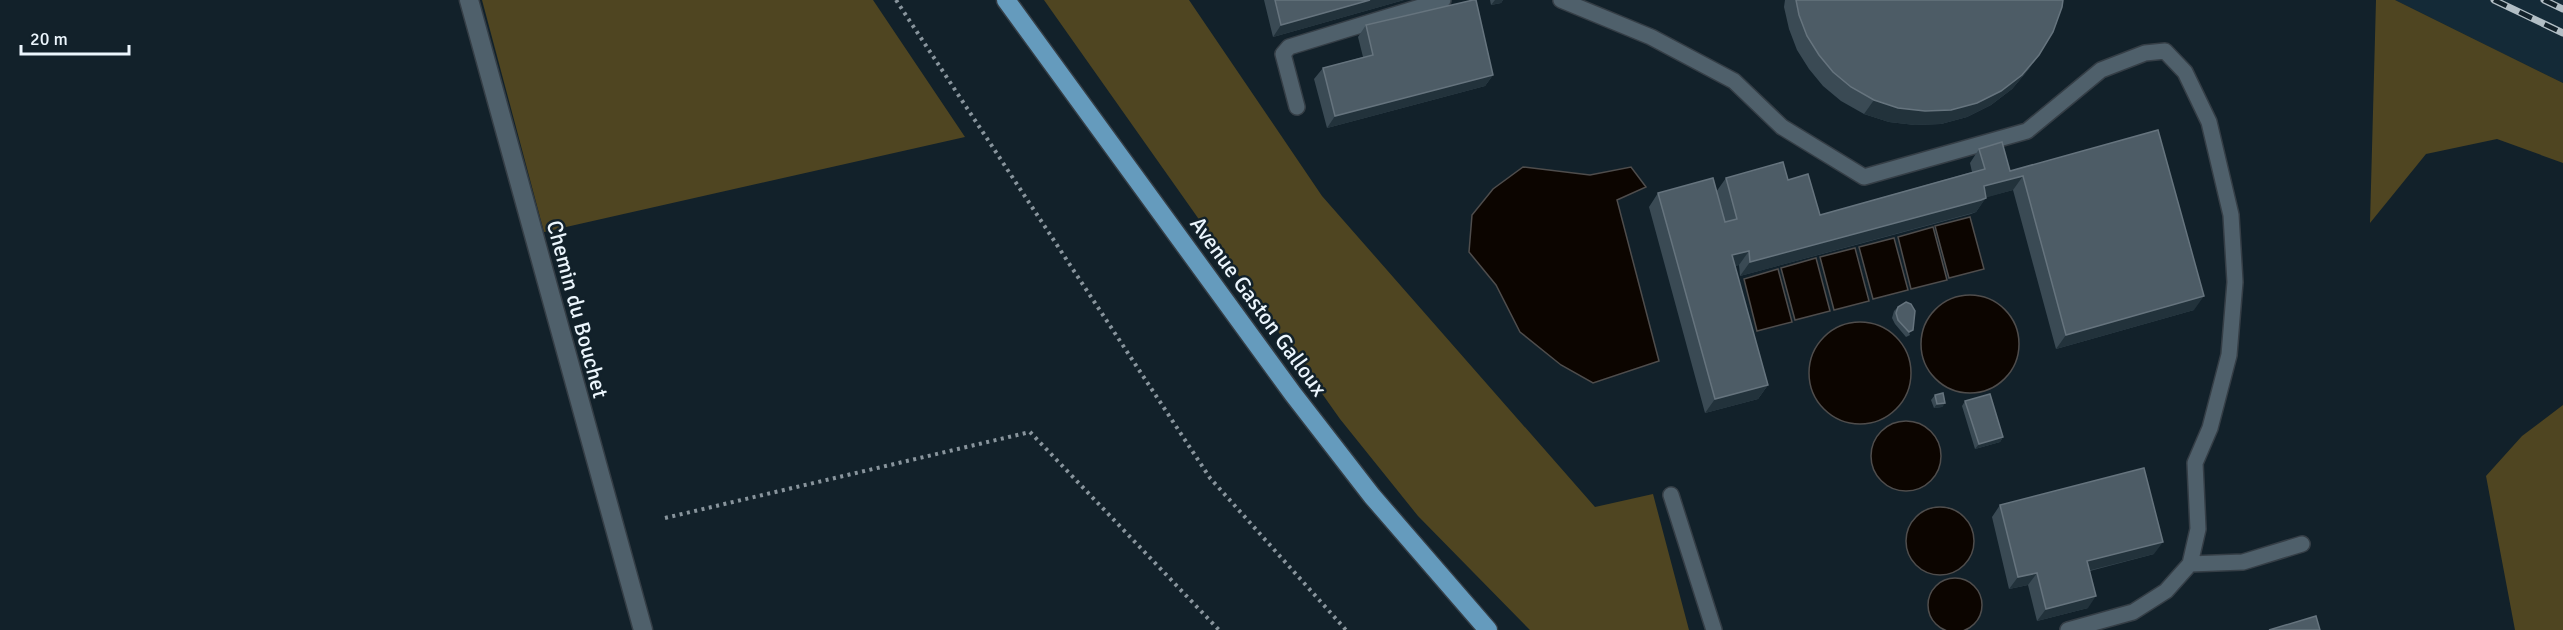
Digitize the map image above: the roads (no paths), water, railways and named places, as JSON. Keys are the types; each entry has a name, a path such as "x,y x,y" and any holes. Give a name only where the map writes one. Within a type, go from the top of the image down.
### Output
{"main road":[{"name":"Avenue Gaston Galloux","path":"1006,0 1308,413 1372,496 1488,630"}],"street":[{"name":"Chemin du Bouchet","path":"469,0 642,630"}],"lane":[{"path":"1297,107 1283,54 1289,47 1443,0"},
{"path":"1561,0 1652,37 1734,81 1782,128 1863,177 2027,131 2101,70 2145,53 2165,51 2185,72 2209,122 2231,215 2235,282 2229,356 2210,428 2195,463 2198,528 2190,564 2166,591 2133,612 2068,630"},
{"path":"1671,495 1714,630"},
{"path":"2190,564 2243,562 2302,544"}],"railway":[{"path":"2494,0 2563,33"},
{"path":"2544,0 2563,9"}]}
